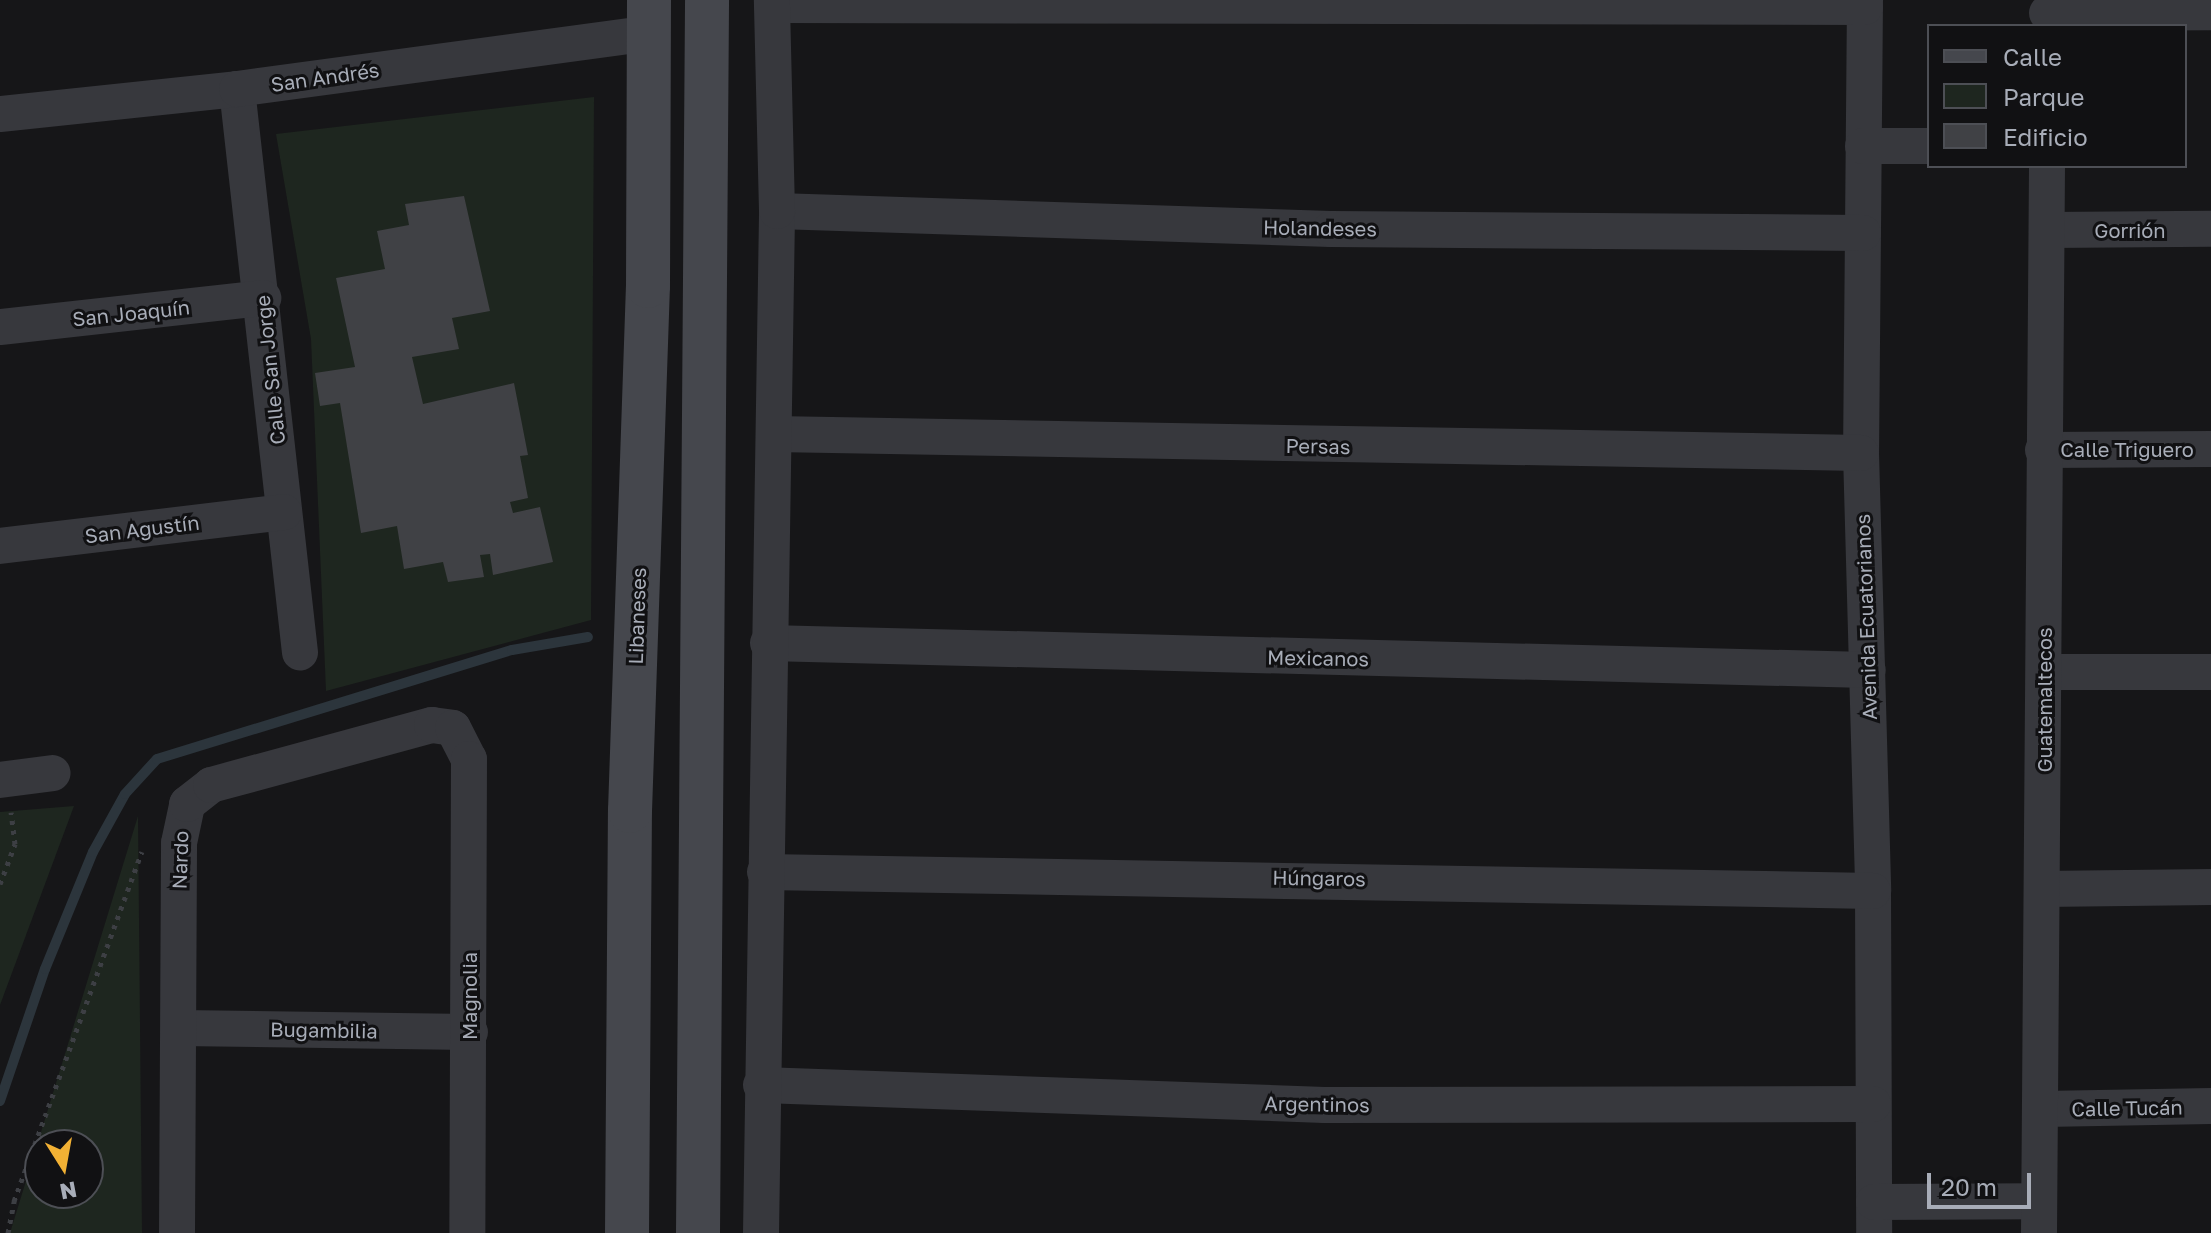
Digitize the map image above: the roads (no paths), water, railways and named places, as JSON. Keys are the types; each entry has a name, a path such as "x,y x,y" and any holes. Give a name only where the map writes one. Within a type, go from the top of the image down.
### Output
{"main road":[{"path":"698,1233 707,0"},
{"name":"Libaneses","path":"627,1233 630,811 648,286 649,16"}],"street":[{"path":"761,1233 777,211 772,2 1865,4"},
{"name":"Avenida Ecuatorianos","path":"1865,4 1861,453 1873,891 1874,1218"},
{"path":"2047,13 2211,12"},
{"name":"San Andrés","path":"0,114 237,89 649,16"},
{"name":"Calle San Jorge","path":"237,89 263,298 300,652"},
{"path":"1863,146 1927,146"},
{"name":"Guatemaltecos","path":"2039,1217 2043,1109 2043,450 2047,168"},
{"name":"Holandeses","path":"777,211 1331,229 1863,233"},
{"name":"Gorrión","path":"2048,230 2211,229"},
{"name":"San Joaquín","path":"0,327 263,298"},
{"name":"Persas","path":"774,434 1861,453"},
{"name":"Calle Triguero","path":"2043,450 2211,449"},
{"name":"San Agustín","path":"0,546 284,512"},
{"name":"Mexicanos","path":"768,643 1868,670"},
{"path":"2045,672 2211,672"},
{"name":"Nardo","path":"177,1233 181,821 187,804 211,785 432,725 453,728 469,759"},
{"name":"Magnolia","path":"467,1233 469,759"},
{"path":"4,780 53,773"},
{"name":"Húngaros","path":"765,872 1873,891"},
{"path":"2042,889 2211,887"},
{"name":"Bugambilia","path":"179,1028 470,1032"},
{"name":"Argentinos","path":"761,1085 1325,1105 1873,1104"},
{"name":"Calle Tucán","path":"2043,1109 2211,1106"},
{"path":"1874,1218 2039,1217"}],"waterway":[{"path":"0,1101 45,969 93,852 125,794 157,759 512,650 588,637"}]}
